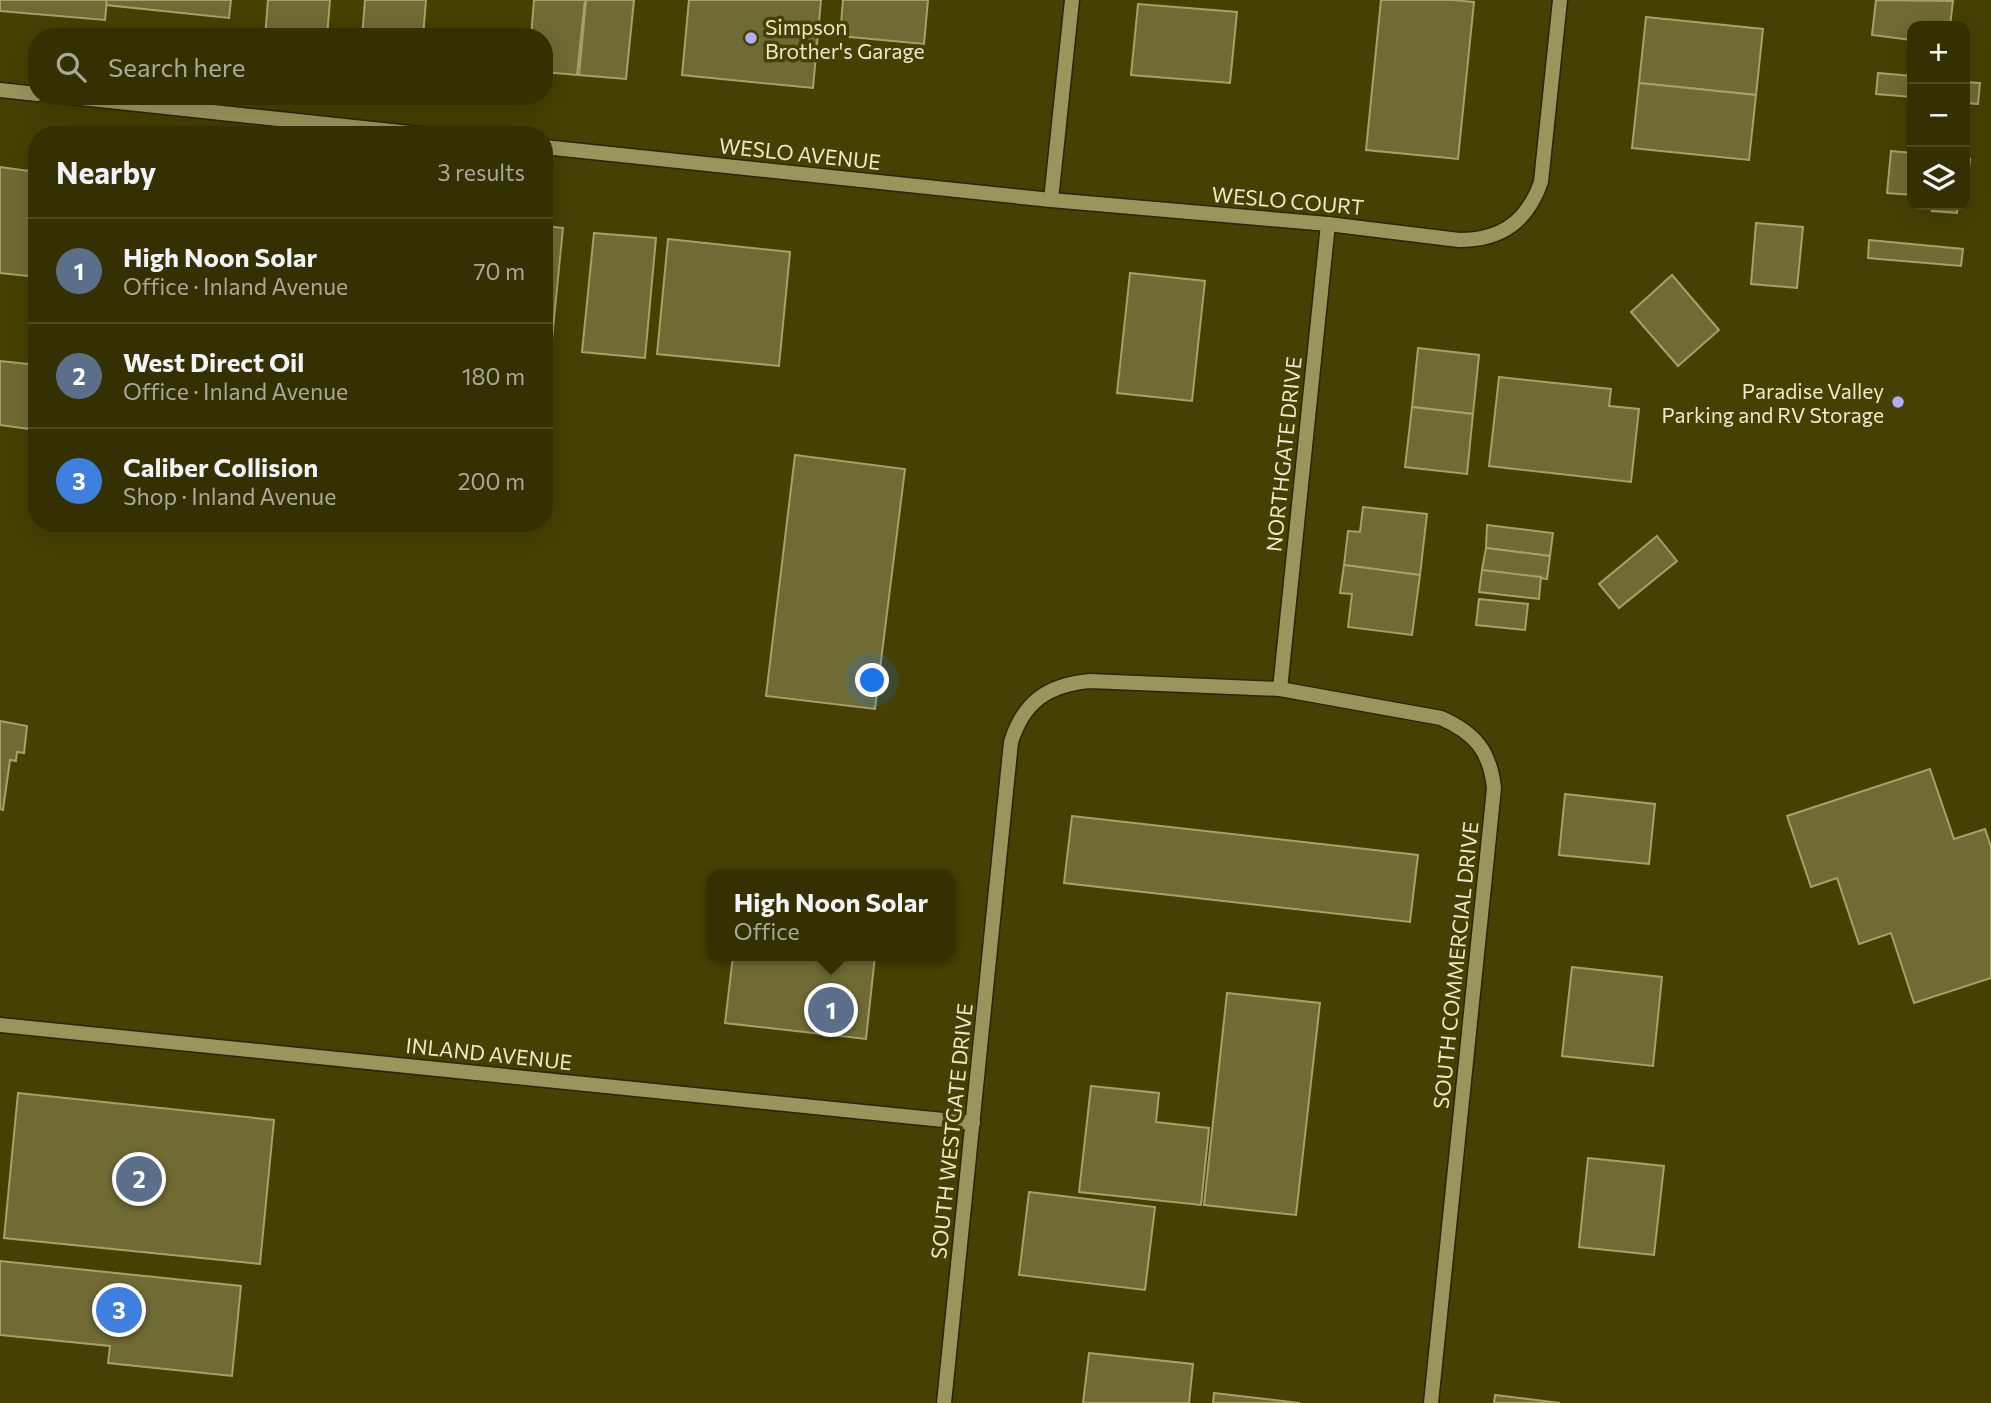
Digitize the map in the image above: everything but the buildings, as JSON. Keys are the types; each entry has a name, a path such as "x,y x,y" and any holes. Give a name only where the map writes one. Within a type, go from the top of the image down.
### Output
{"street":[{"path":"1051,200 1072,0"},
{"name":"WESLO COURT","path":"1051,200 1328,224 1459,240 1474,240 1504,231 1527,211 1541,182 1560,0"},
{"path":"0,90 28,93"},
{"path":"147,105 344,126"},
{"name":"WESLO AVENUE","path":"553,148 1051,200"},
{"name":"NORTHGATE DRIVE","path":"1280,689 1328,224"},
{"name":"SOUTH WESTGATE DRIVE","path":"944,1403 1011,742 1016,726 1036,700 1052,689 1070,683 1090,681 1280,689"},
{"name":"SOUTH COMMERCIAL DRIVE","path":"1280,689 1441,718 1463,729 1480,745 1493,773 1494,788 1431,1403"},
{"name":"INLAND AVENUE","path":"0,1025 973,1123"}],"place":[{"name":"Simpson Brother's Garage","path":"751,38"},
{"name":"Paradise Valley Parking and RV Storage","path":"1898,402"},
{"name":"High Noon Solar","path":"831,1010"},
{"name":"West Direct Oil","path":"139,1179"},
{"name":"Caliber Collision","path":"119,1310"}]}
